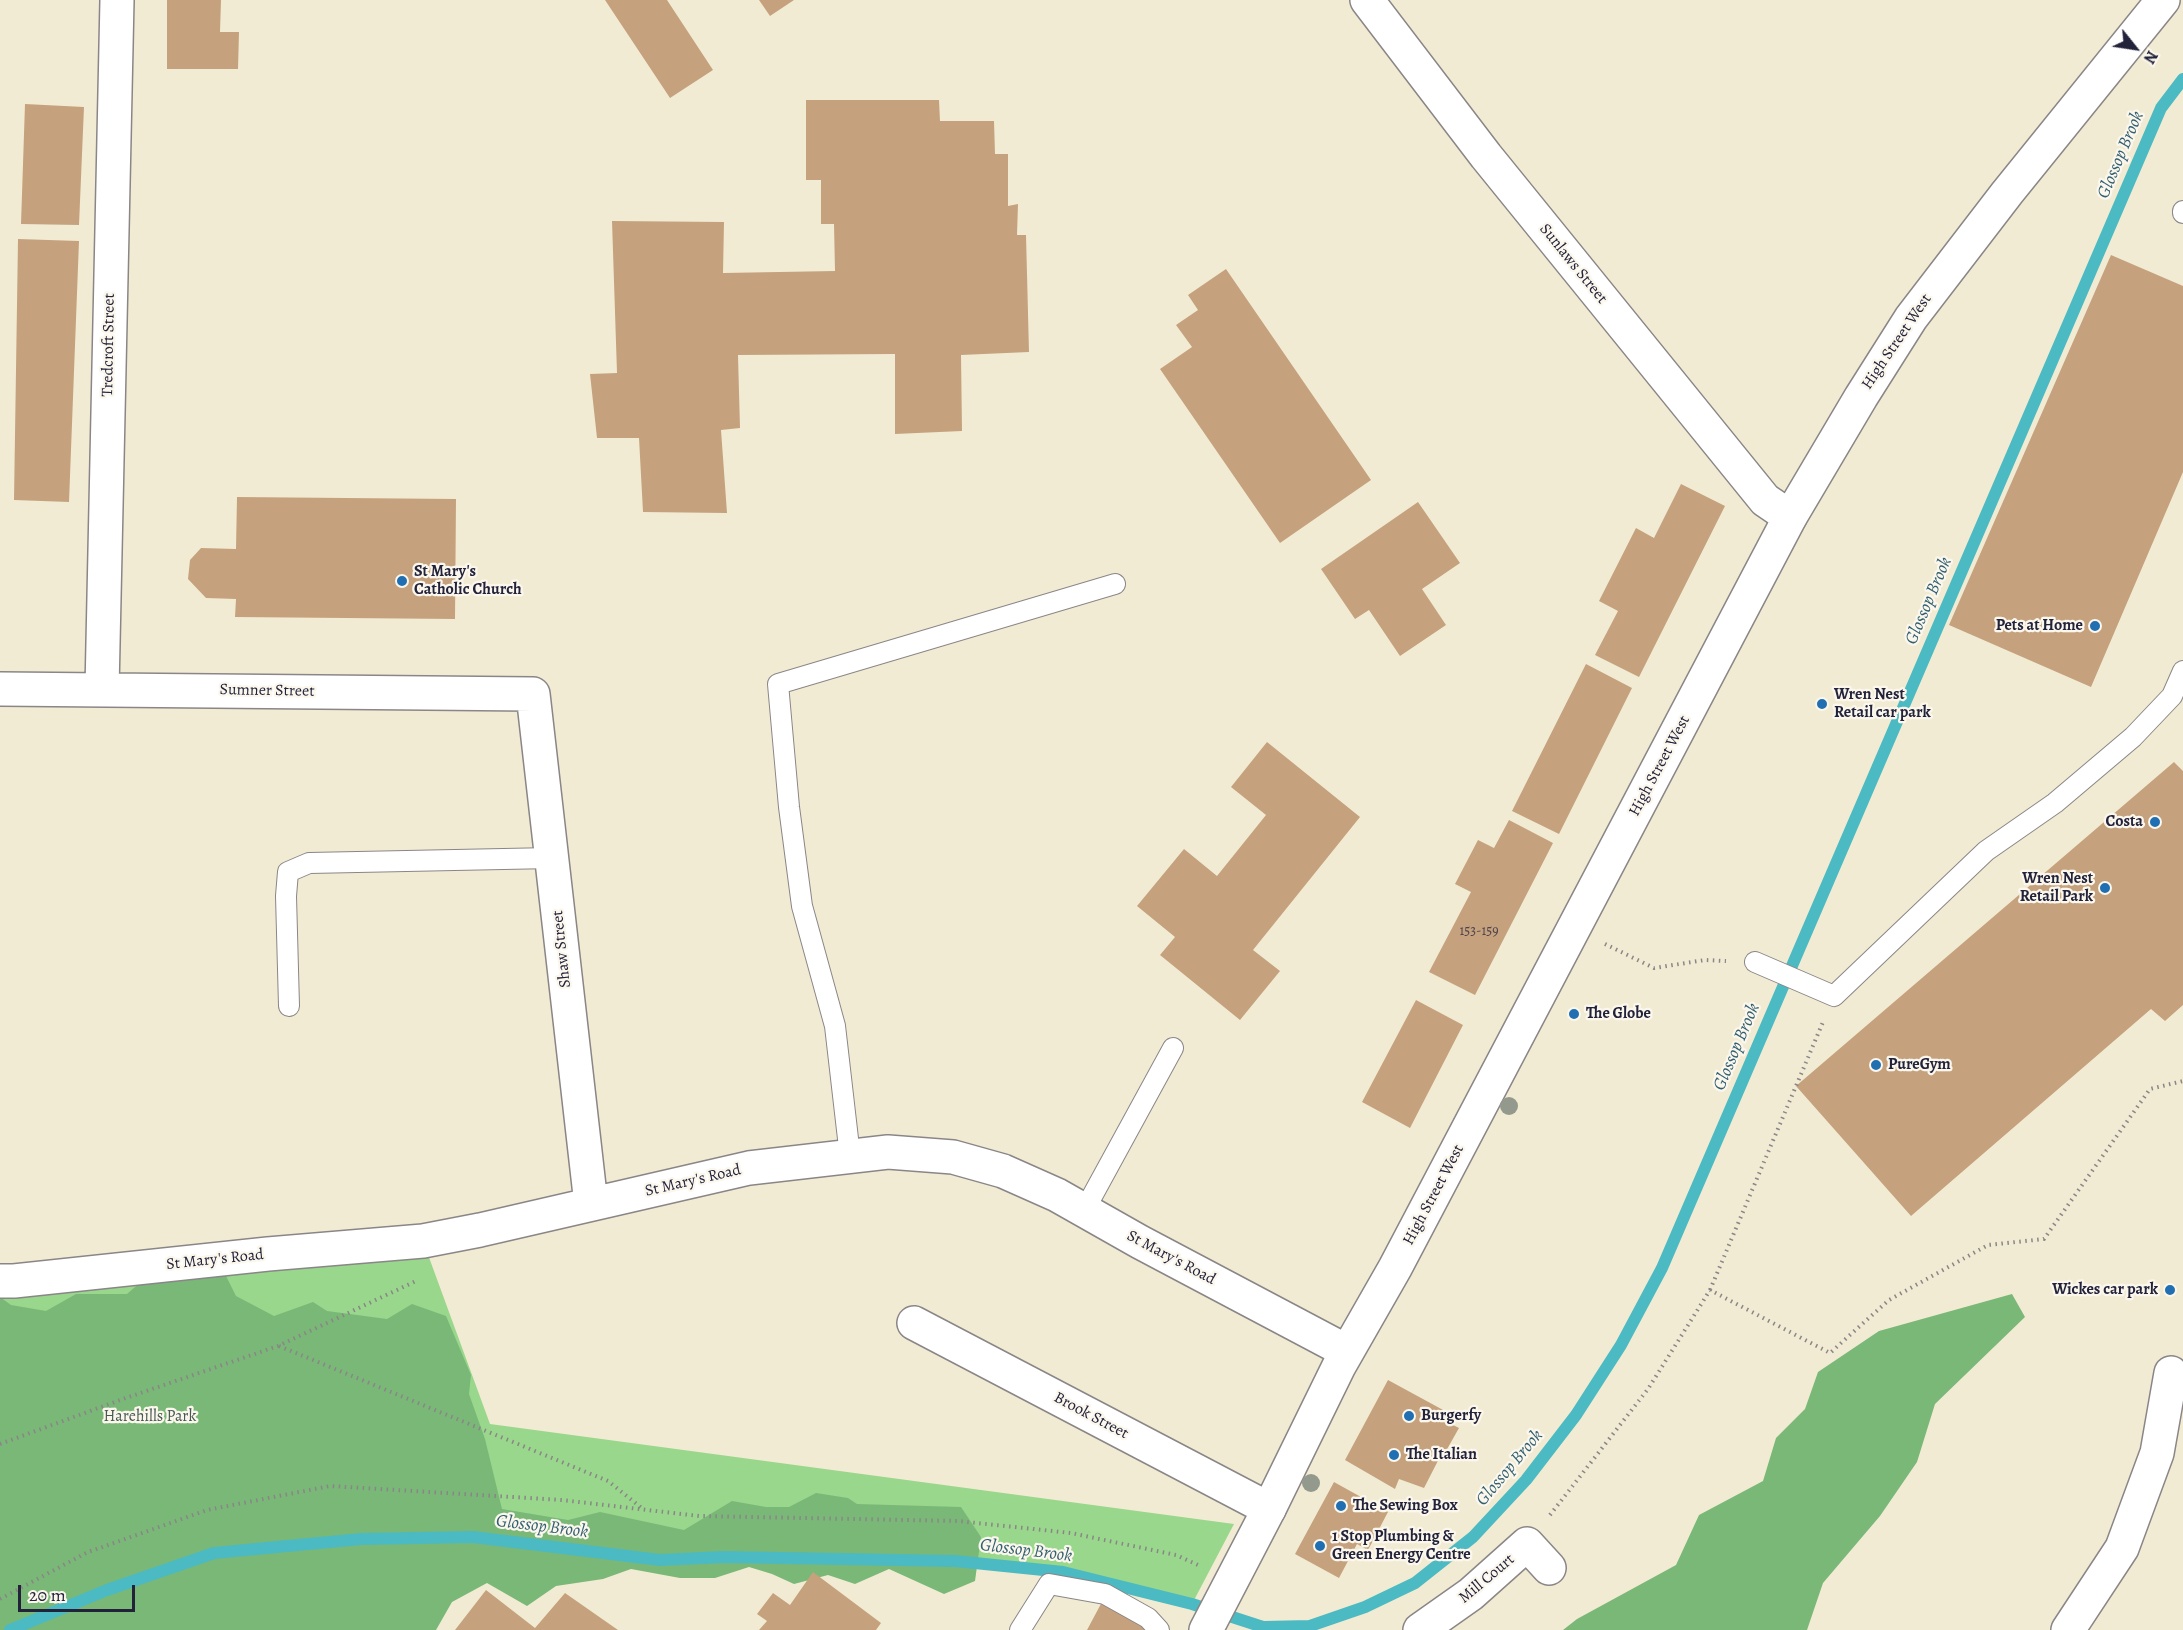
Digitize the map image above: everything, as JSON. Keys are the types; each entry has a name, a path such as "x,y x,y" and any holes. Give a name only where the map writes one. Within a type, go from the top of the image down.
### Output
{"street":[{"name":"Tredcroft Street","path":"102,689 117,0"},
{"name":"Sunlaws Street","path":"1367,0 1486,156 1765,500 1790,517"},
{"name":"High Street West","path":"1206,1630 1269,1509 1346,1351 1395,1268 1790,517 1911,318 2000,202 2163,0"},
{"name":"Sumner Street","path":"0,689 533,694"},
{"name":"Shaw Street","path":"533,694 591,1204"},
{"name":"St Mary's Road","path":"0,1281 423,1241 749,1168 888,1152 953,1157 1003,1171 1057,1195 1346,1351"},
{"name":"Brook Street","path":"914,1323 1269,1509"},
{"path":"2068,1630 2122,1548 2157,1453 2171,1373"},
{"name":"Mill Court","path":"1420,1630 1471,1594 1527,1544 1549,1568"}],"lane":[{"path":"850,1156 835,1026 802,906 789,807 778,684 1115,584"},
{"path":"1755,962 1834,996 1986,851 2055,802 2133,737 2172,696 2183,671"},
{"path":"289,1006 286,896 288,872 309,863 552,858"},
{"path":"1084,1210 1173,1048"},
{"path":"1020,1630 1049,1584 1105,1594 1148,1618 1159,1630"}],"path":[{"path":"1575,929 1654,968 1705,960 1755,962"},
{"path":"1527,1544 1648,1389 1710,1290 1834,996"},
{"path":"1710,1290 1830,1353 1889,1300 1988,1245 2044,1239 2150,1089 2183,1081"},
{"path":"0,1444 278,1346 429,1275 423,1241"},
{"path":"278,1346 608,1481 644,1510"},
{"path":"0,1599 88,1552 207,1510 330,1486 562,1500 699,1516 958,1521 1071,1533 1176,1555 1232,1579"}],"green space":[{"name":"Harehills Park","path":"423,1241 490,1424 1234,1524 1192,1604 1063,1572 955,1561 724,1557 0,1630 0,1281"},
{"name":"Harehills Park","path":"226,1276 236,1296 274,1316 313,1302 327,1311 387,1319 412,1304 446,1316 471,1375 469,1394 485,1439 502,1509 568,1520 600,1512 684,1530 732,1501 766,1507 789,1507 816,1493 848,1498 857,1504 961,1507 981,1537 975,1581 944,1594 889,1569 855,1584 828,1575 794,1584 749,1567 715,1578 680,1578 631,1569 603,1579 556,1586 527,1606 487,1583 452,1602 436,1630 0,1630 0,1297 11,1305 46,1311 76,1294 127,1294 142,1281"},
{"path":"2012,1294 2025,1317 1935,1404 1917,1462 1880,1516 1823,1583 1807,1630 1563,1630 1577,1619 1676,1565 1699,1515 1763,1481 1776,1438 1805,1409 1818,1372 1879,1331"}],"building":[{"path":"167,0 221,0 220,32 239,32 238,69 167,69"},
{"path":"605,0 667,0 713,70 670,98"},
{"path":"759,0 794,0 770,16"},
{"path":"806,100 939,100 940,121 994,121 995,154 1008,154 1008,206 1018,204 1017,235 1026,235 1029,352 961,355 962,431 895,434 895,354 738,355 740,428 721,430 727,513 643,512 639,438 597,438 590,374 617,373 612,221 724,222 723,273 835,271 834,224 821,224 821,180 806,180"},
{"path":"25,104 84,107 79,225 21,224"},
{"path":"18,239 79,241 69,502 14,500"},
{"path":"2111,255 2183,286 2183,472 2091,687 1949,625"},
{"path":"1226,269 1371,480 1280,543 1160,369 1192,347 1176,325 1198,310 1188,295"},
{"path":"1681,484 1725,506 1639,677 1595,655 1618,611 1599,601 1636,528 1654,538"},
{"path":"237,497 456,499 455,619 235,617 236,599 206,598 188,579 190,560 201,548 236,549"},
{"path":"1418,502 1460,563 1422,589 1446,625 1400,656 1369,610 1355,619 1321,569"},
{"path":"1586,664 1632,688 1559,834 1512,811"},
{"path":"1267,742 1360,817 1253,950 1280,971 1240,1020 1160,955 1175,937 1137,906 1184,849 1217,876 1266,815 1231,787"},
{"name":"Wren Nest Retail Park","path":"2174,762 2183,771 2183,1005 2165,1021 2151,1009 1911,1216 1796,1086"},
{"path":"1509,820 1553,843 1475,995 1429,972 1471,892 1455,884 1478,840 1494,848"},
{"path":"1416,1000 1463,1025 1410,1128 1362,1102"},
{"path":"1388,1380 1445,1411 1441,1419 1459,1428 1446,1451 1443,1451 1424,1488 1399,1479 1395,1489 1345,1460"},
{"path":"1334,1482 1388,1512 1368,1550 1357,1544 1339,1578 1295,1554"},
{"path":"813,1572 881,1623 876,1630 759,1630 767,1621 757,1614 773,1593 790,1605"},
{"path":"486,1590 535,1628 565,1593 618,1630 455,1630"},
{"path":"1103,1600 1151,1630 1087,1630"}],"waterway":[{"name":"Glossop Brook","path":"10,1630 107,1590 214,1553 361,1539 473,1537 660,1560 724,1557 955,1561 1063,1572 1192,1604 1263,1627 1310,1626 1365,1607 1415,1583 1473,1537 1526,1480 1576,1415 1621,1345 1662,1268 2161,108 2183,79"}],"place":[{"name":"St Mary's Catholic Church","path":"402,581"},
{"name":"Pets at Home","path":"2095,626"},
{"name":"Wren Nest Retail car park","path":"1822,704"},
{"name":"Costa","path":"2155,822"},
{"name":"Wren Nest Retail Park","path":"2105,888"},
{"name":"The Globe","path":"1574,1014"},
{"name":"PureGym","path":"1876,1065"},
{"name":"Wickes car park","path":"2170,1290"},
{"name":"Burgerfy","path":"1409,1416"},
{"name":"The Italian","path":"1394,1455"},
{"name":"The Sewing Box","path":"1341,1506"},
{"name":"1 Stop Plumbing & Green Energy Centre","path":"1320,1546"}]}
